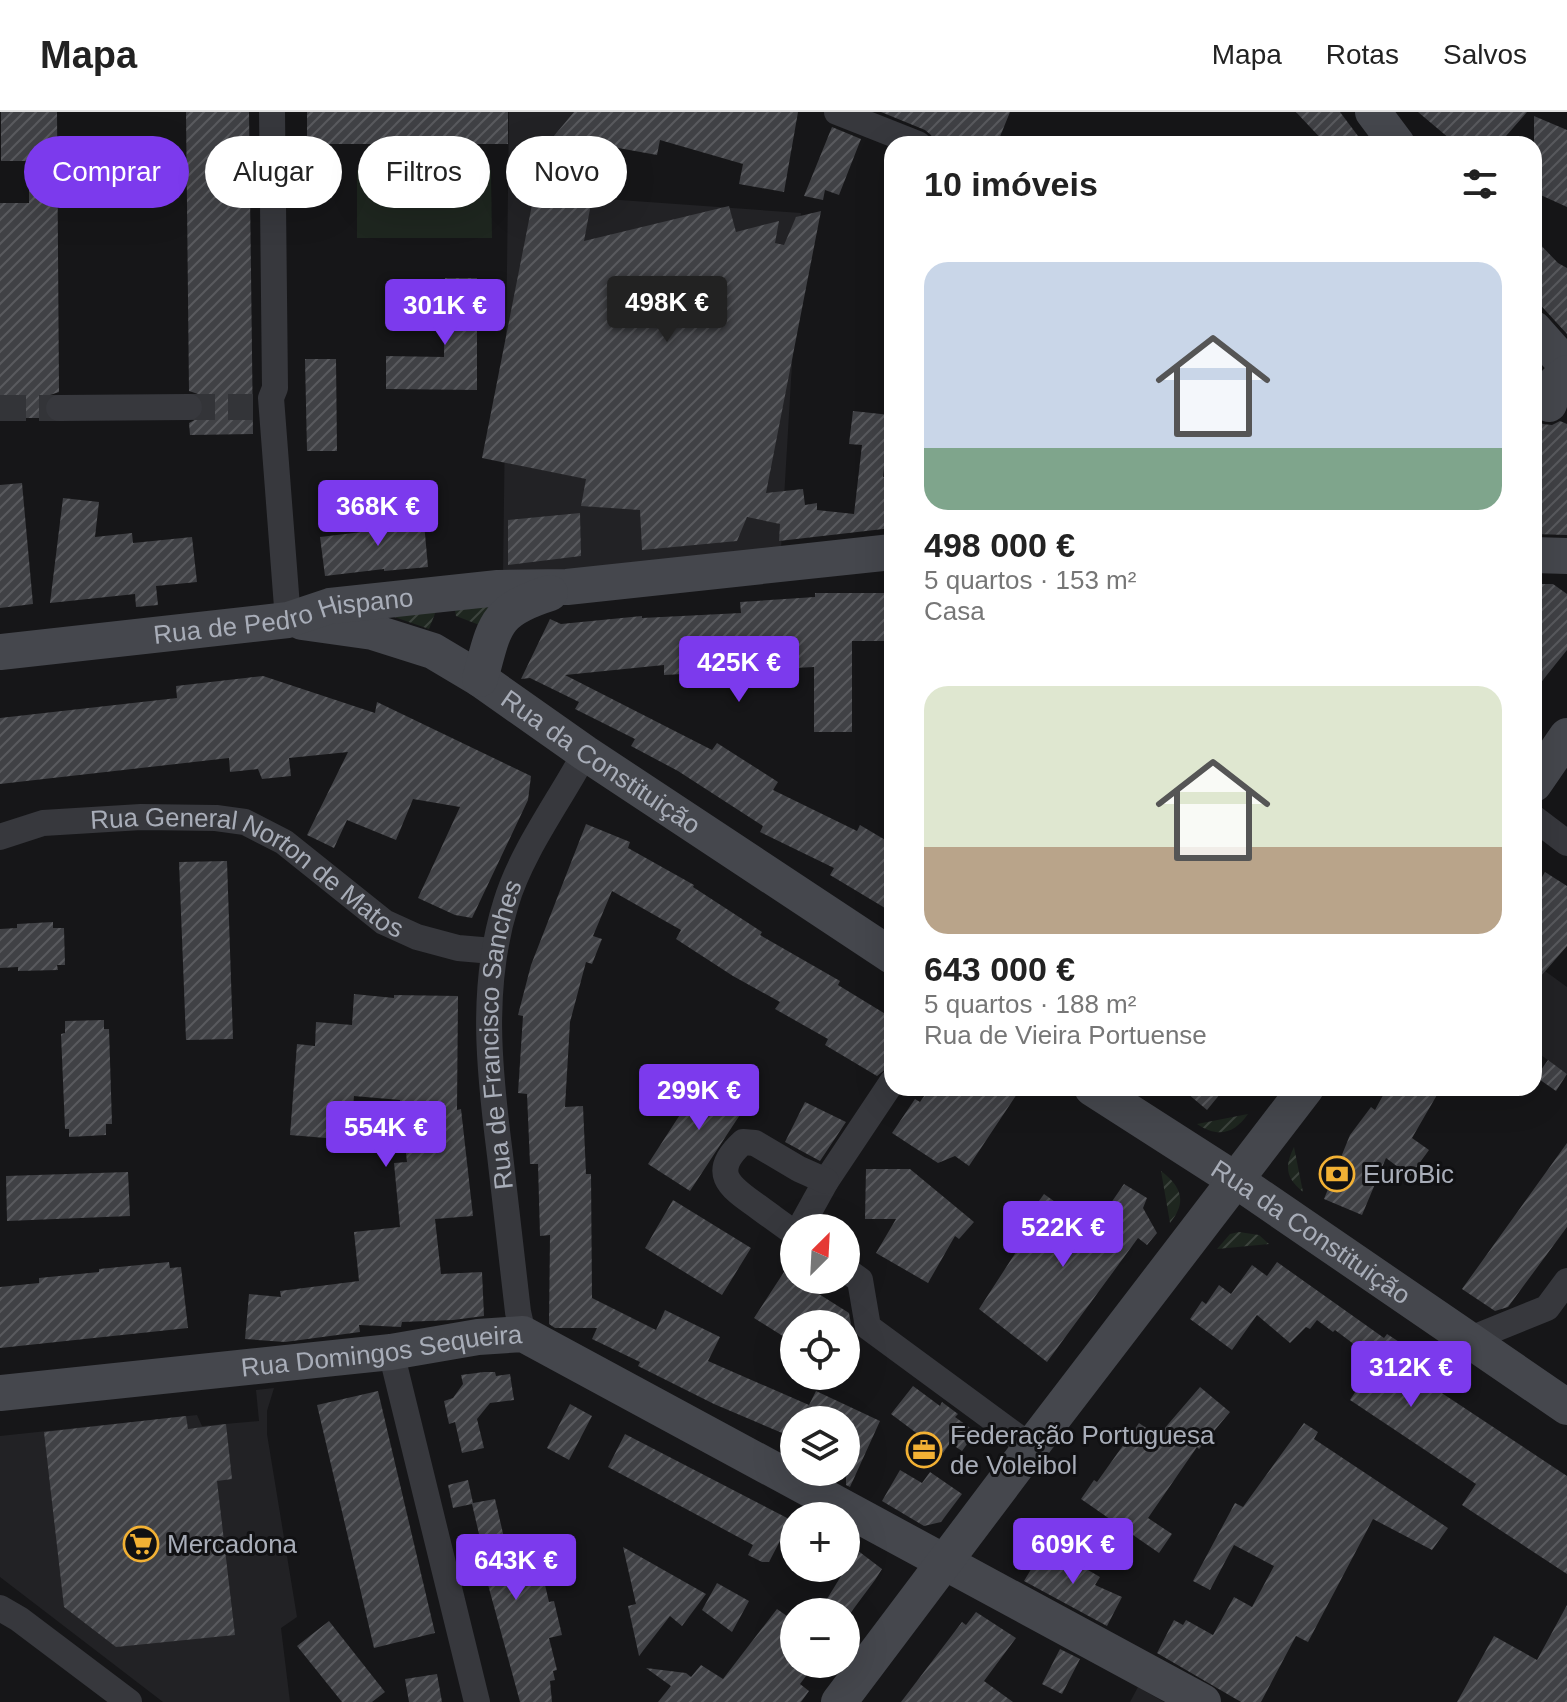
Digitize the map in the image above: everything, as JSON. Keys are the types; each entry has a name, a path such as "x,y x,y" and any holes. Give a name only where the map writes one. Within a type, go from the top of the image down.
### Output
{"main road":[{"path":"1373,112 1391,136"},
{"path":"1550,356 1557,381 1550,404"},
{"name":"Rua de Pedro Hispano","path":"0,652 288,620 330,606 498,588 567,587 884,553"},
{"path":"1542,555 1567,556"},
{"name":"Rua de Pedro Hispano","path":"480,679 491,638 510,609 524,601 567,587"},
{"name":"Rua da Constituição","path":"288,620 397,638 433,651 480,679 585,753 884,951"},
{"path":"1542,772 1567,736"},
{"name":"Rua da Constituição","path":"1104,1096 1237,1181 1567,1407"},
{"path":"839,1702 1300,1096"},
{"name":"Rua Domingos Sequeira","path":"0,1393 391,1352 478,1337 523,1334 1203,1702"}],"street":[{"path":"272,112 275,388 262,402 288,620"},
{"path":"837,112 898,136"},
{"path":"59,408 189,407"},
{"name":"Rua de Francisco Sanches","path":"523,1334 491,1083 488,1030 493,951 507,899 540,830 585,753"},
{"name":"Rua General Norton de Matos","path":"0,837 43,823 141,817 216,818 245,822 284,842 384,922 444,945 493,951"},
{"path":"1542,824 1567,843"},
{"path":"808,1214 884,1094"},
{"path":"780,1223 733,1190 725,1179 725,1167 731,1153 743,1142 755,1143 826,1181"},
{"path":"860,1280 868,1327 1031,1447"},
{"path":"1468,1340 1547,1308 1567,1281"},
{"path":"391,1352 477,1702"},
{"path":"0,1608 129,1702"}],"shaded area":[{"path":"509,112 594,112 593,136 509,136"},
{"path":"357,170 358,208 490,208 491,170 492,238 357,238"},
{"path":"627,201 801,213 781,549 503,576 508,208 627,208"},
{"path":"498,595 482,626 456,616 453,599"},
{"path":"377,611 436,611 429,629"},
{"path":"1542,969 1567,987 1567,1074 1542,1056"},
{"path":"1248,1114 1237,1126 1225,1132 1212,1131 1197,1124"},
{"path":"1294,1147 1303,1192 1288,1172"},
{"path":"1161,1171 1174,1183 1180,1195 1179,1208 1170,1223"},
{"path":"1230,1234 1259,1235 1269,1244 1217,1249"},
{"path":"274,1388 267,1411 267,1434 297,1617 281,1628 290,1702 163,1702 0,1577 0,1436 197,1415 202,1426 259,1421 256,1390"},
{"path":"1138,1687 1164,1702 1130,1702"}],"building":[{"path":"1,112 57,112 57,136 24,136 24,161 1,161"},
{"path":"186,112 249,112 249,136 205,136 205,208 250,208 253,434 190,435 189,423 202,416 205,406 198,394 189,391 189,136 186,136"},
{"path":"307,112 508,112 506,144 490,144 490,136 358,136 358,144 342,144 342,136 307,136"},
{"path":"574,112 798,112 784,192 739,184 743,164 660,140 657,155 627,150 627,136 554,136"},
{"path":"881,112 1010,112 1000,136 931,136 925,130"},
{"path":"1296,112 1340,112 1358,136 1318,136"},
{"path":"1418,112 1527,112 1506,136 1446,136"},
{"path":"1534,116 1567,130 1567,207 1542,196 1542,136 1534,136"},
{"path":"832,127 861,139 839,195 825,190 823,200 804,196"},
{"path":"0,203 24,203 24,208 58,208 59,392 45,401 43,409 47,418 0,418"},
{"path":"729,206 736,232 779,221 775,243 784,245 796,217 821,211 766,493 803,489 805,505 817,503 817,510 854,514 862,445 849,444 853,411 884,414 884,529 779,541 780,524 747,517 737,541 642,550 640,510 581,506 586,479 482,458 531,208 590,208 584,241"},
{"path":"1542,246 1567,268 1567,334 1542,307"},
{"path":"445,278 477,278 477,390 386,389 386,356 444,357"},
{"path":"305,359 336,359 337,451 307,451"},
{"path":"1560,421 1567,424 1567,535 1542,534 1542,423 1552,425"},
{"path":"22,483 33,604 0,608 0,485"},
{"path":"63,498 99,502 95,537 132,533 133,543 192,537 197,582 156,586 158,605 136,607 135,594 50,603"},
{"path":"423,512 428,567 325,576 320,537 387,529 386,515"},
{"path":"580,513 581,556 508,565 508,520"},
{"path":"1542,584 1553,584 1567,594 1567,650 1542,681"},
{"path":"815,593 884,593 884,641 852,641 852,732 814,732 814,667 664,675 664,665 565,675 712,750 717,743 778,782 773,790 857,831 860,825 884,839 884,907 830,875 834,868 760,832 763,826 678,771 631,746 635,739 575,709 579,702 530,678 521,679 550,619 561,624 642,616 741,613 740,602 815,597"},
{"path":"263,676 375,713 377,702 531,776 528,800 472,918 455,915 418,898 460,807 413,799 396,840 347,820 334,848 307,835 348,752 289,758 291,776 262,779 258,769 230,772 229,758 0,784 0,718 177,698 176,686"},
{"path":"586,824 630,842 628,848 694,885 762,932 760,935 840,981 838,985 884,1013 884,1070 877,1076 825,1045 828,1039 775,1009 780,1002 676,939 681,930 612,891 593,936 602,939 592,964 586,962 570,1022 565,1107 583,1106 586,1174 591,1174 592,1298 656,1330 665,1310 720,1337 708,1361 809,1405 816,1391 848,1406 780,1406 780,1432 714,1404 638,1366 640,1362 592,1339 597,1328 555,1328 549,1324 550,1235 540,1236 538,1164 530,1164 527,1094 518,1093 523,1016 518,1015 531,965"},
{"path":"227,861 233,1039 186,1040 179,862"},
{"path":"1545,872 1567,886 1567,946 1542,975 1542,877"},
{"path":"53,922 53,928 64,928 65,965 57,965 58,970 0,968 0,929 17,928 17,924"},
{"path":"354,994 394,998 394,995 458,996 457,1110 461,1109 473,1216 435,1219 441,1274 482,1272 484,1316 402,1322 401,1327 359,1325 360,1332 285,1342 245,1339 249,1294 281,1297 280,1291 359,1281 354,1232 400,1227 394,1163 407,1162 400,1100 354,1096 350,1140 290,1135 297,1044 315,1046 316,1022 352,1025"},
{"path":"104,1020 104,1029 109,1029 112,1124 106,1124 106,1135 69,1137 69,1129 65,1129 61,1034 65,1033 65,1021"},
{"path":"1548,1060 1567,1074 1556,1091 1542,1081 1542,1068"},
{"path":"707,1073 749,1101 690,1191 648,1164"},
{"path":"924,1096 1016,1096 969,1166 955,1156 938,1163 892,1133 915,1099 920,1102"},
{"path":"1190,1096 1218,1096 1207,1110"},
{"path":"1383,1096 1436,1096 1412,1138 1429,1150 1410,1176 1386,1158 1362,1215 1324,1199 1350,1135 1371,1107 1375,1110"},
{"path":"805,1102 846,1122 820,1161 785,1142"},
{"path":"1567,1143 1567,1227 1508,1307 1495,1311 1462,1289"},
{"path":"866,1169 910,1169 974,1222 959,1239 955,1236 928,1283 876,1253 896,1219 865,1219"},
{"path":"128,1172 130,1216 7,1221 6,1176"},
{"path":"1124,1184 1147,1198 1143,1208 1157,1233 1147,1245 1138,1238 1047,1362 979,1309 1029,1232 1021,1226 1044,1194 1093,1229"},
{"path":"673,1200 751,1248 722,1295 645,1248"},
{"path":"169,1262 170,1268 181,1267 188,1328 0,1348 0,1287 39,1283 39,1278 99,1272 99,1269"},
{"path":"1277,1262 1384,1338 1387,1334 1410,1349 1404,1368 1567,1476 1567,1574 1462,1505 1476,1484 1350,1400 1363,1380 1358,1377 1371,1357 1335,1330 1333,1332 1317,1320 1290,1343 1257,1315 1232,1350 1190,1319 1202,1301 1206,1304 1219,1285 1231,1294 1252,1265 1267,1276"},
{"path":"780,1278 780,1294 819,1294 844,1310 780,1310 780,1334 754,1318"},
{"path":"495,1372 496,1376 510,1374 514,1400 490,1403 477,1419 484,1448 462,1453 455,1422 449,1424 444,1401 453,1398 463,1384 461,1375"},
{"path":"913,1386 940,1406 942,1402 958,1414 955,1417 976,1432 962,1451 950,1443 943,1453 891,1414"},
{"path":"1200,1387 1230,1412 1199,1449 1197,1447 1148,1518 1172,1534 1159,1553 1081,1499 1094,1480 1097,1482 1139,1423 1158,1436"},
{"path":"378,1391 435,1633 374,1648 317,1405"},
{"path":"570,1404 592,1416 569,1460 547,1448"},
{"path":"860,1412 880,1421 860,1465"},
{"name":"Mercadona","path":"186,1416 188,1429 226,1424 232,1479 217,1481 235,1635 116,1647 64,1607 44,1432"},
{"path":"1304,1423 1318,1432 1314,1439 1448,1528 1432,1550 1373,1519 1308,1642 1296,1636 1261,1702 1241,1702 1157,1653 1174,1620 1183,1625 1186,1620 1213,1635 1234,1597 1252,1607 1274,1566 1234,1545 1210,1590 1193,1581 1235,1503 1243,1507"},
{"path":"625,1434 780,1514 780,1541 769,1562 762,1562 748,1555 753,1545 608,1467"},
{"path":"900,1470 922,1483 930,1472 962,1494 941,1522 924,1526 882,1501"},
{"path":"468,1480 473,1503 495,1499 512,1572 519,1559 538,1555 549,1602 554,1601 562,1635 549,1638 557,1670 553,1671 555,1680 550,1681 552,1702 520,1702 478,1548 482,1547 472,1504 453,1508 448,1485"},
{"path":"623,1547 706,1594 682,1626 670,1616 639,1656 628,1606 636,1604"},
{"path":"1052,1549 1100,1577 1095,1585 1122,1597 1107,1626 1024,1581 1042,1551 1048,1555"},
{"path":"860,1552 882,1569 860,1600 828,1598 837,1582 860,1582"},
{"path":"717,1583 749,1601 732,1632 702,1610"},
{"path":"1567,1605 1567,1702 1457,1702 1494,1636 1537,1660"},
{"path":"777,1609 780,1611 780,1678 804,1678 800,1684 809,1691 801,1702 658,1702 671,1686 646,1668 686,1673 691,1677 701,1665 723,1679"},
{"path":"976,1612 1016,1638 984,1681 1013,1702 901,1702 962,1622 966,1625"},
{"path":"329,1621 385,1692 372,1702 342,1702 297,1646"},
{"path":"1060,1649 1080,1659 1062,1694 1042,1684"},
{"path":"437,1674 442,1702 409,1702 405,1679"}],"tunnel":[{"path":"189,407 253,407"},
{"path":"0,408 59,408"}],"place":[{"name":"EuroBic","path":"1337,1174"},
{"name":"Federação Portuguesa de Voleibol","path":"924,1450"},
{"name":"Mercadona","path":"141,1544"}]}
